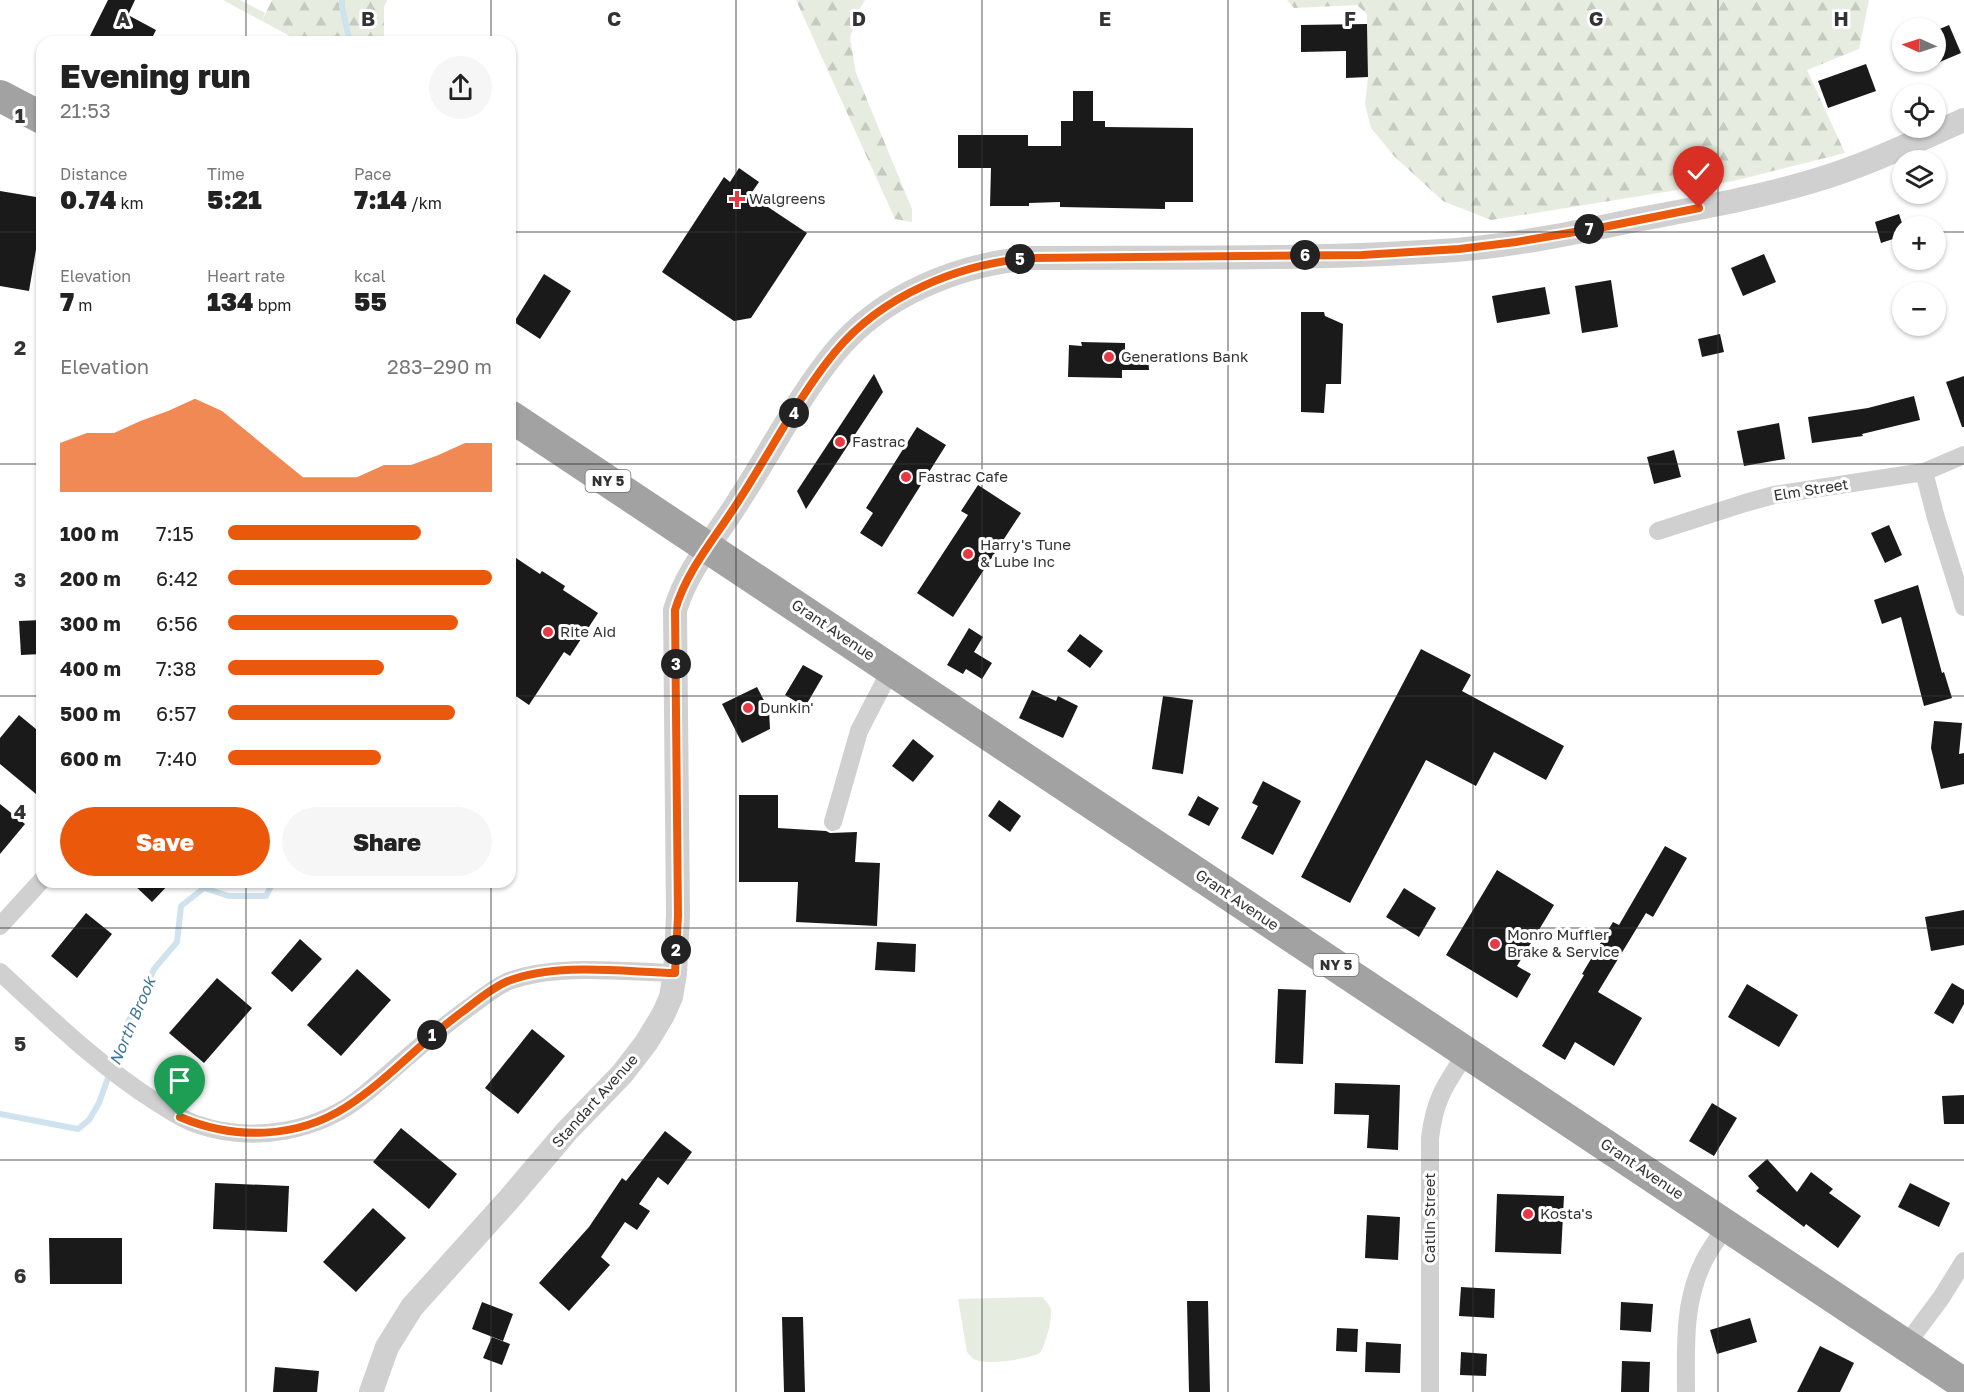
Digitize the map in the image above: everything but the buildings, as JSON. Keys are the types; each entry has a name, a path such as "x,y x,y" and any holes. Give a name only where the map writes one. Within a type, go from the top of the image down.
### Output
{"highway":[{"path":"0,96 36,115"},
{"name":"Grant Avenue","path":"516,420 1964,1384"}],"street":[{"name":"Standart Avenue","path":"371,1392 387,1347 412,1307 567,1131 622,1074 646,1043 663,1015 671,997 675,973 678,916 675,610 686,580 706,547 727,519 808,391 835,352 854,332 896,301 955,272 1007,260 1362,255 1459,249 1516,242 1763,195 1862,164 1964,120"},
{"name":"Elm Street","path":"1658,531 1745,502 1774,495 1924,472 1964,455"},
{"path":"1924,472 1964,607"},
{"path":"833,822 859,732 891,669"},
{"path":"0,926 36,887"},
{"path":"0,972 54,1022 140,1092 195,1124 242,1133 285,1131 321,1120 345,1108 364,1095 449,1021 506,982 535,974 574,970 675,973"},
{"name":"Catlin Street","path":"1430,1392 1430,1138 1439,1096 1467,1052"},
{"path":"1686,1392 1686,1321 1690,1296 1703,1262 1726,1226"},
{"path":"1906,1345 1941,1298 1964,1261"}],"green space":[{"path":"223,0 240,0 265,13 262,21"},
{"path":"272,0 387,0 384,7 384,36 290,36 262,21"},
{"path":"796,0 865,0 859,10 850,38 856,73 912,209 912,222 895,219"},
{"path":"1287,0 1869,0 1859,49 1807,70 1845,153 1733,181 1491,220 1443,201 1394,156 1371,128 1365,104 1368,77 1367,14 1357,5 1294,8"},
{"path":"1042,1297 1050,1306 1051,1314 1050,1326 1040,1353 1017,1359 987,1362 974,1359 967,1352 958,1299"}],"waterway":[{"name":"North Brook","path":"342,0 349,36"},
{"name":"North Brook","path":"0,1114 78,1129 89,1120 99,1103 128,1022 142,998 154,969 177,942 181,906 204,888"},
{"name":"North Brook","path":"204,888 229,896 266,896 270,888"}],"place":[{"name":"Walgreens","path":"737,199"},
{"name":"Generations Bank","path":"1109,357"},
{"name":"Fastrac","path":"840,442"},
{"name":"Fastrac Cafe","path":"906,477"},
{"name":"Harry's Tune & Lube Inc","path":"968,554"},
{"name":"Rite Aid","path":"548,632"},
{"name":"Dunkin'","path":"748,708"},
{"name":"Monro Muffler Brake & Service","path":"1495,944"},
{"name":"Kosta's","path":"1528,1214"}],"route":[{"path":"180,1117 197,1125 242,1133 285,1131 308,1125 345,1108 364,1095 449,1021 506,982 535,974 574,970 675,973 678,916 675,610 680,594 706,547 727,519 835,352 869,319 896,301 955,272 1007,260 1362,255 1459,249 1604,227 1699,208"}]}
